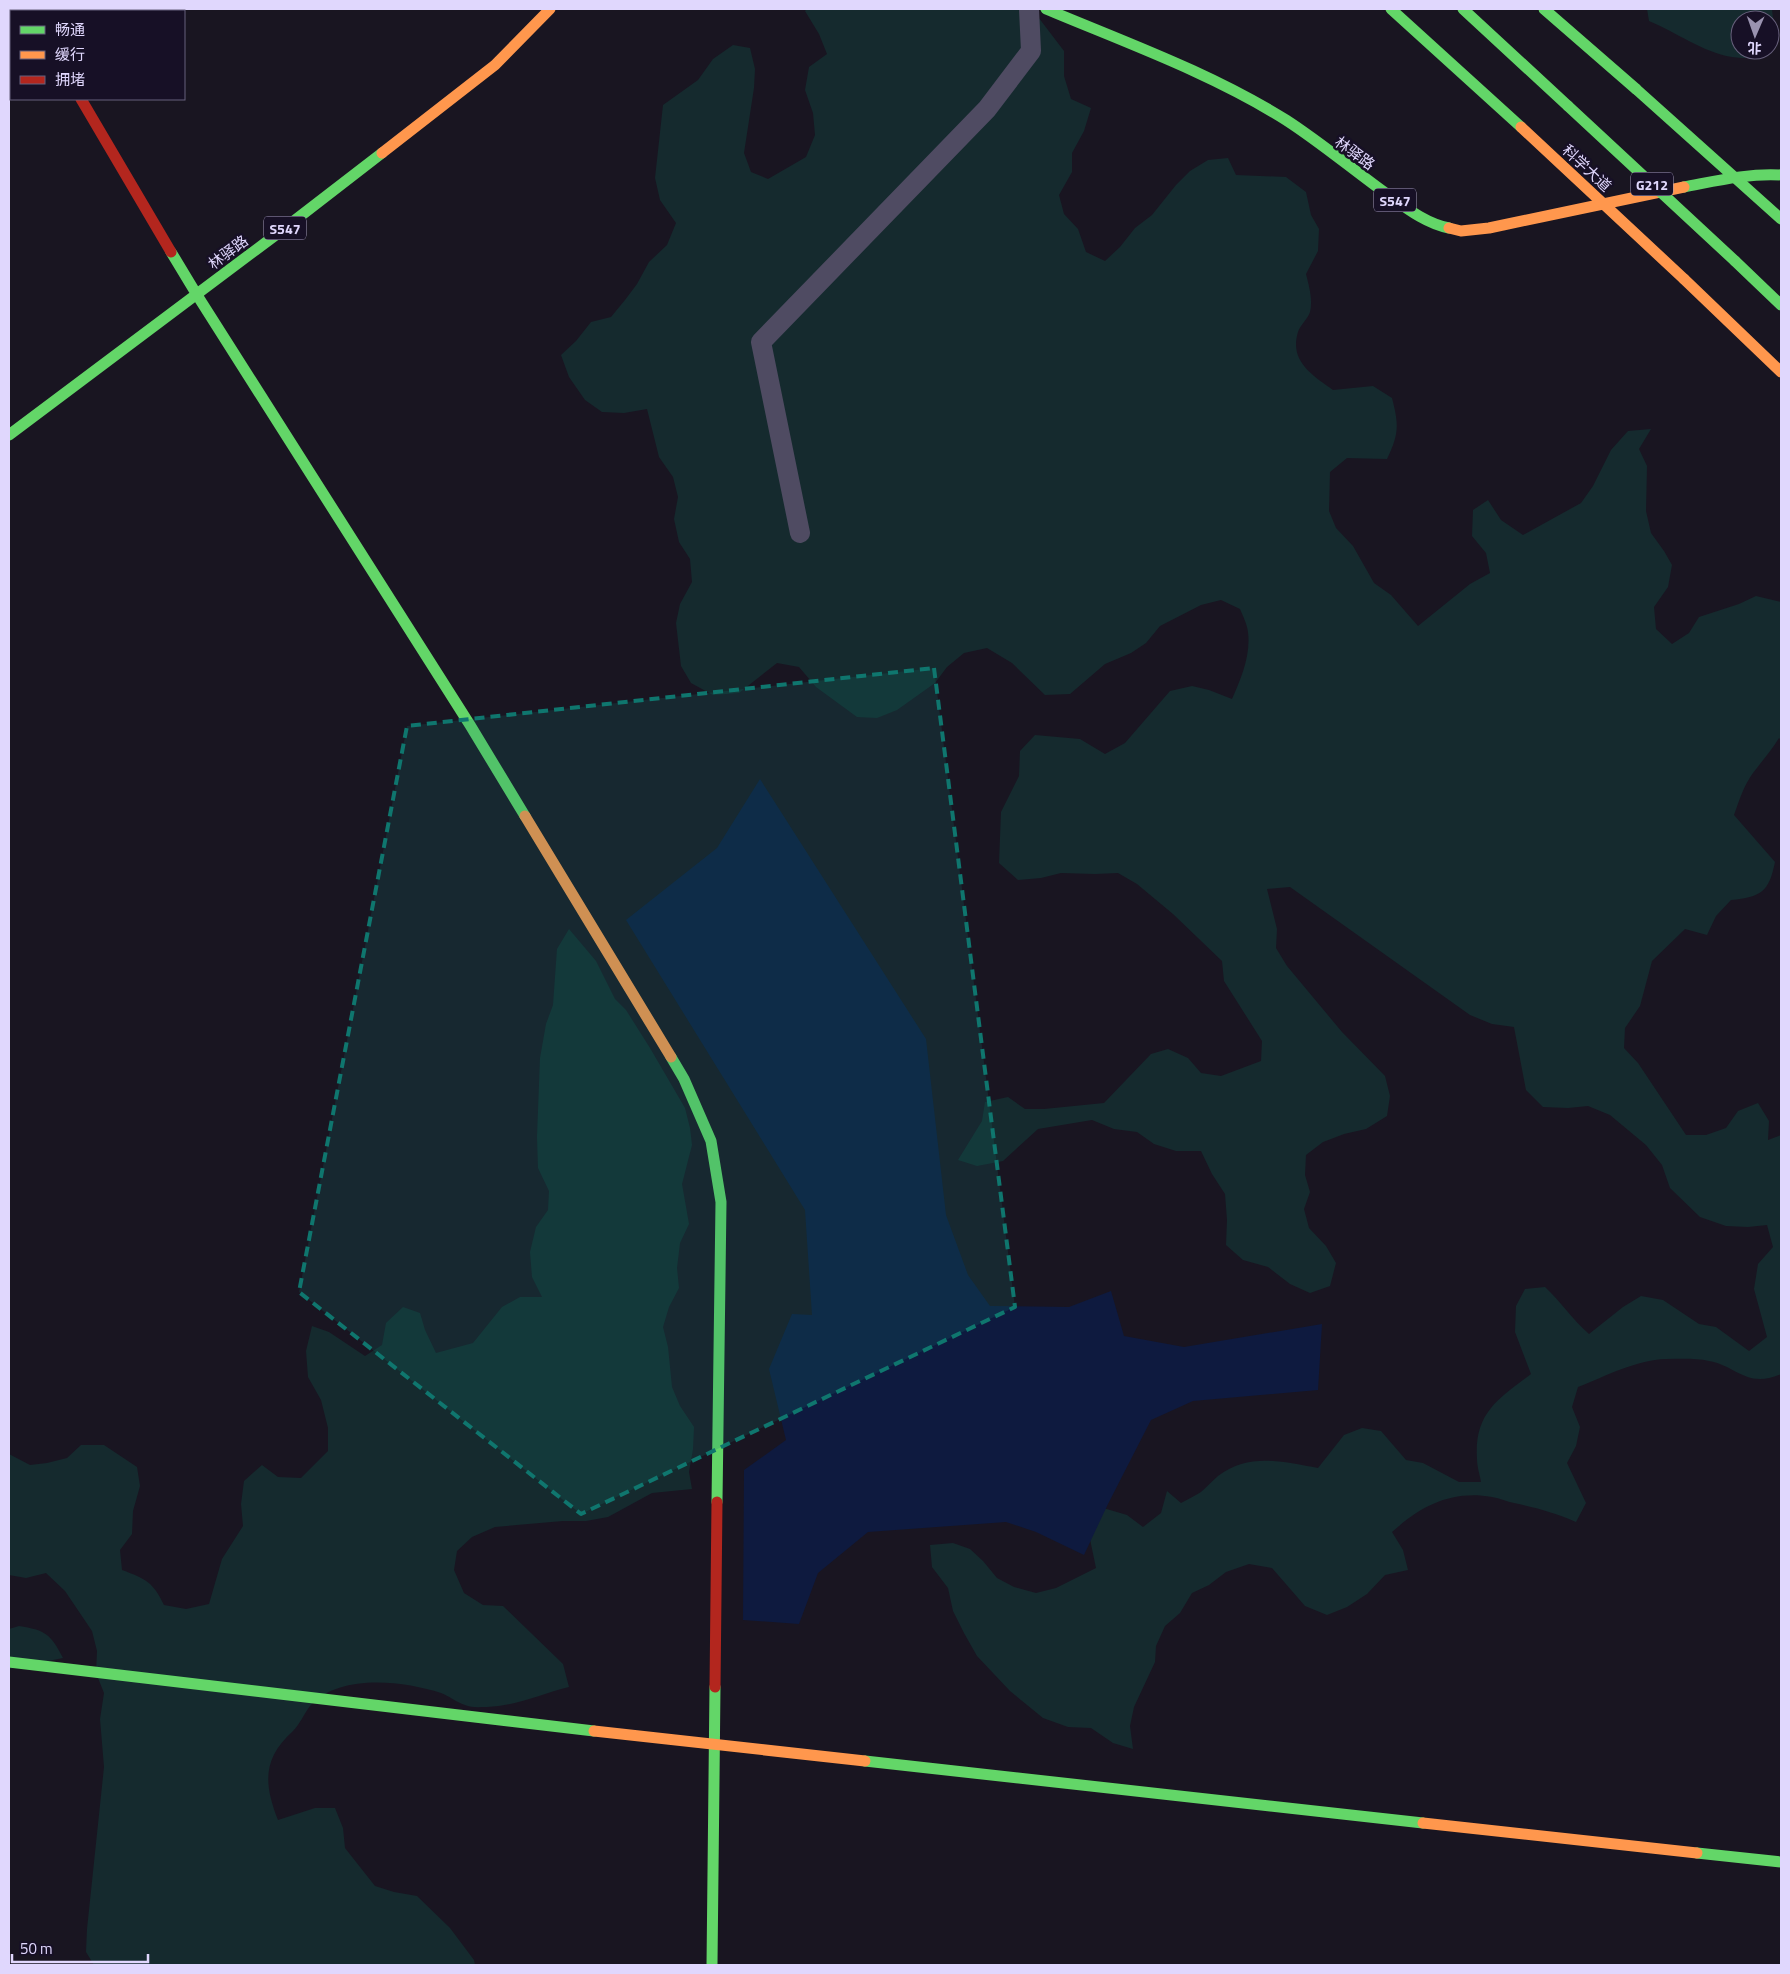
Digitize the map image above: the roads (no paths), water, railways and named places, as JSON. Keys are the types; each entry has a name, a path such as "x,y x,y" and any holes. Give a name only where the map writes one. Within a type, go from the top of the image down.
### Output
{"main road":[{"name":"林驿路","path":"9,435 495,66 550,9"},
{"name":"林驿路","path":"1046,9 1192,70 1243,95 1287,122 1410,211 1437,226 1461,231 1489,228 1724,179 1765,174 1781,175"},
{"name":"科学大道","path":"1391,9 1521,127 1781,372"},
{"name":"G212","path":"1463,9 1736,261 1781,305"},
{"path":"1544,9 1781,219"},
{"path":"82,100 196,294 485,750 684,1079 711,1141 721,1202 712,1965"},
{"path":"9,1662 714,1745 1781,1862"}],"street":[{"path":"800,533 761,342 987,109 1031,51 1029,9"}],"water":[{"path":"760,779 926,1039 946,1215 968,1275 990,1306 1069,1307 1111,1291 1124,1336 1184,1347 1322,1324 1318,1390 1193,1401 1151,1420 1084,1555 1036,1532 1006,1522 868,1532 818,1573 799,1624 743,1620 744,1470 786,1440 769,1369 792,1314 812,1315 805,1210 626,920 717,848"}]}
